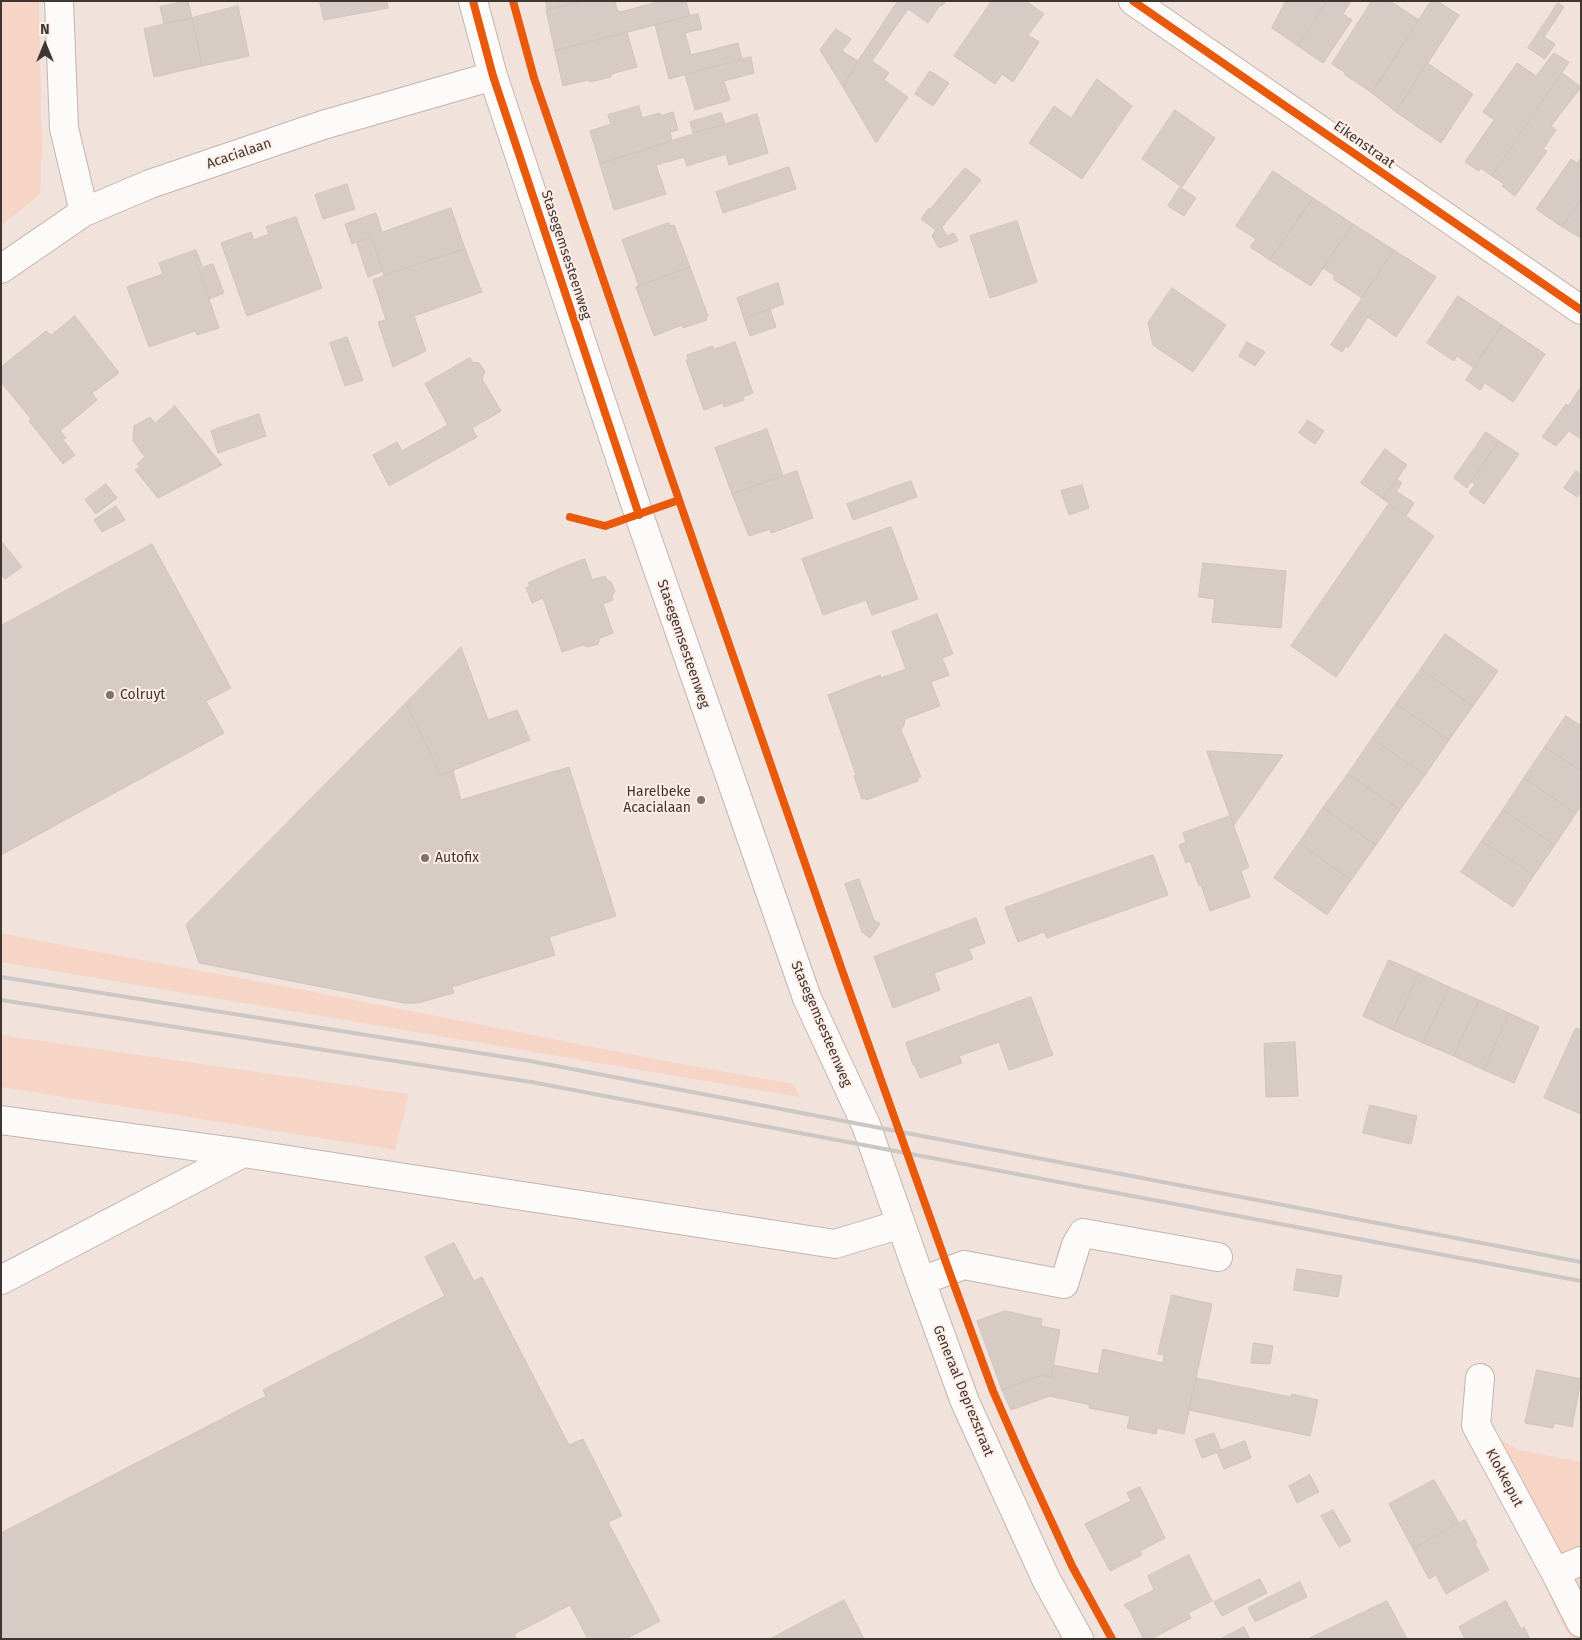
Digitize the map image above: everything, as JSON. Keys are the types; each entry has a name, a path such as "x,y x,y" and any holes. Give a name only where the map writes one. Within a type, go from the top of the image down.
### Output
{"street":[{"path":"59,1 64,128 84,212"},
{"name":"Stasegemsesteenweg","path":"473,1 493,76 639,515 774,907 807,998 869,1135"},
{"name":"Eikenstraat","path":"1133,1 1581,310"},
{"name":"Acacialaan","path":"1,269 84,212 150,184 323,125 493,76"},
{"path":"1,1120 243,1153 835,1244 901,1224"},
{"name":"Generaal Deprezstraat","path":"869,1135 920,1282 966,1402 1046,1579 1079,1639"},
{"path":"1,1280 243,1153"},
{"path":"920,1282 964,1265 1064,1284 1076,1245 1083,1233 1218,1257"},
{"name":"Klokkeput","path":"1480,1378 1476,1425 1581,1623"},
{"path":"1555,1572 1581,1561"}],"shaded area":[{"path":"1,1 39,1 42,149 40,194 1,226"},
{"path":"1,933 794,1084 800,1097 1,962"},
{"path":"1,1035 409,1094 395,1150 1,1087"},
{"path":"1500,1440 1519,1450 1581,1462 1581,1639 1572,1639 1563,1625 1525,1542 1469,1442"}],"building":[{"path":"188,1 192,18 164,24 160,7"},
{"path":"320,1 387,1 388,8 324,20"},
{"path":"546,1 584,1 547,10"},
{"path":"584,1 615,1 617,10 620,12 662,1 686,1 690,16 555,51 546,10"},
{"path":"898,1 946,1 942,6 940,5 928,23 908,9 872,61 889,73 884,80 908,97 876,143 843,87"},
{"path":"992,1 1026,1 1044,14 1028,35 1039,42 1013,82 1002,74 995,84 954,56"},
{"path":"1286,1 1327,1 1298,46 1272,28"},
{"path":"1327,1 1351,1 1343,14 1352,20 1323,63 1298,46"},
{"path":"1372,1 1390,1 1419,20 1372,93 1332,64"},
{"path":"1431,1 1437,1 1459,15 1396,112 1372,93"},
{"path":"1558,3 1564,7 1544,37 1555,44 1545,59 1528,48"},
{"path":"238,6 249,56 202,66 192,18"},
{"path":"698,14 702,29 685,33 691,55 738,43 742,59 669,79 655,25"},
{"path":"192,18 202,66 154,77 144,29"},
{"path":"836,29 851,39 842,51 858,61 843,87 820,50"},
{"path":"627,32 637,67 611,74 611,77 563,86 555,51"},
{"path":"1554,53 1569,62 1492,176 1481,168 1479,171 1465,162 1494,120 1483,112 1517,63 1536,76"},
{"path":"751,57 754,73 724,81 730,100 695,110 685,75"},
{"path":"1427,63 1473,94 1441,143 1396,112"},
{"path":"930,71 949,83 933,106 915,94"},
{"path":"1562,73 1581,87 1551,126 1556,130 1543,149 1547,151 1515,196 1502,186 1504,184 1492,176"},
{"path":"1097,79 1132,106 1082,179 1029,143 1054,106 1071,118"},
{"path":"639,106 642,118 673,112 678,130 670,132 672,141 600,164 590,131 611,124 608,115"},
{"path":"1175,110 1215,138 1182,187 1142,159"},
{"path":"721,113 725,124 693,133 690,122"},
{"path":"757,114 768,153 729,165 726,154 687,166 684,157 656,165 666,194 614,210 600,164"},
{"path":"1581,158 1581,199 1562,227 1536,209 1571,159 1577,163"},
{"path":"789,167 796,189 723,213 716,192"},
{"path":"965,168 981,180 942,227 947,236 954,233 958,241 939,248 932,236 936,230 921,219"},
{"path":"1273,171 1313,198 1270,260 1250,247 1256,239 1236,226"},
{"path":"347,184 355,209 323,219 315,195"},
{"path":"1180,187 1196,198 1184,216 1168,206"},
{"path":"1313,198 1353,224 1311,286 1270,260"},
{"path":"1581,199 1581,238 1562,227"},
{"path":"451,208 465,249 384,275 371,237 352,244 345,224 376,213 382,232"},
{"path":"296,217 322,288 247,316 221,243 251,232 254,240 269,234 266,227"},
{"path":"1017,221 1037,282 990,298 970,236"},
{"path":"669,223 670,226 674,225 690,267 639,286 622,240"},
{"path":"1353,224 1394,250 1362,298 1333,279 1335,276 1323,268"},
{"path":"371,237 383,271 368,277 357,243"},
{"path":"465,249 482,292 414,316 426,351 393,367 378,322 386,320 373,280"},
{"path":"196,250 202,266 198,267 219,328 197,335 195,331 149,347 127,287 163,274 159,263"},
{"path":"1394,250 1436,277 1396,337 1368,317 1348,348 1346,346 1342,352 1331,345"},
{"path":"213,264 224,293 209,299 199,269"},
{"path":"690,267 708,316 706,317 707,320 683,328 682,325 654,336 636,287"},
{"path":"778,283 784,304 744,319 737,298"},
{"path":"1172,288 1226,325 1193,372 1153,345 1148,323"},
{"path":"1458,296 1502,325 1474,368 1457,356 1454,361 1427,343"},
{"path":"770,309 776,327 750,336 744,319"},
{"path":"75,316 119,373 92,393 97,400 60,431 66,438 63,440 75,455 63,464 29,421 31,419 1,382 1,367 46,331 51,335"},
{"path":"1502,325 1545,354 1513,402 1485,383 1480,390 1466,380"},
{"path":"347,337 363,380 345,386 330,343"},
{"path":"735,342 753,393 743,397 744,400 724,407 723,403 704,410 686,360 688,359 687,355 713,346 714,349"},
{"path":"1247,342 1265,352 1255,366 1239,356"},
{"path":"470,358 472,362 479,363 485,372 482,379 501,411 472,428 477,437 389,486 373,455 397,442 402,451 448,425 425,384"},
{"path":"1581,387 1581,439 1569,431 1556,446 1542,437"},
{"path":"175,406 222,465 158,498 135,470 140,467 137,464 145,457 133,441 134,426 150,417 155,423"},
{"path":"259,414 266,436 218,453 211,431"},
{"path":"1308,420 1324,431 1315,444 1299,433"},
{"path":"767,429 783,476 732,494 715,448"},
{"path":"1486,432 1499,441 1467,488 1454,478"},
{"path":"1499,441 1519,454 1484,504 1469,493 1475,484 1471,482"},
{"path":"1385,449 1407,465 1383,499 1361,483"},
{"path":"797,471 813,518 771,533 770,529 749,536 732,494"},
{"path":"1576,471 1581,475 1581,492 1577,497 1564,488"},
{"path":"1397,479 1402,483 1396,491 1414,503 1406,516 1383,499"},
{"path":"911,481 917,497 853,520 847,504"},
{"path":"106,484 117,498 96,514 85,500"},
{"path":"1082,485 1089,508 1069,515 1061,491"},
{"path":"1389,504 1434,536 1336,677 1291,646"},
{"path":"116,506 125,520 102,532 94,520"},
{"path":"891,527 918,599 872,615 866,600 823,615 802,559"},
{"path":"1,541 22,567 5,579 1,574"},
{"name":"Colruyt","path":"152,544 231,688 206,701 224,733 1,855 1,626"},
{"path":"585,559 592,580 605,576 611,582 615,591 612,596 613,600 603,604 613,633 600,638 598,644 588,647 583,645 562,652 543,598 532,603 526,588 530,586 528,583"},
{"path":"1203,563 1286,571 1281,628 1212,622 1215,599 1199,597"},
{"path":"937,614 953,654 942,658 949,675 931,682 940,706 905,719 901,730 921,777 917,778 918,781 866,800 865,798 862,799 854,776 856,775 828,695 880,675 881,678 906,669 892,632"},
{"path":"1445,634 1498,671 1473,706 1421,669"},
{"path":"461,647 488,720 517,710 530,740 441,775 406,703"},
{"path":"1421,669 1473,706 1449,740 1396,704"},
{"name":"Autofix","path":"406,703 441,775 453,771 461,800 569,767 616,916 549,937 555,955 452,987 454,993 418,1003 404,1003 199,963 186,925"},
{"path":"1396,704 1449,740 1425,775 1372,739"},
{"path":"1566,716 1581,726 1581,771 1545,747"},
{"path":"1372,739 1425,775 1400,810 1348,774"},
{"path":"1545,747 1581,771 1581,806 1576,813 1524,778"},
{"path":"1207,751 1283,755 1234,825 1230,816"},
{"path":"1348,774 1400,810 1376,845 1323,808"},
{"path":"1524,778 1576,813 1555,845 1503,810"},
{"path":"1323,808 1376,845 1351,880 1299,843"},
{"path":"1503,810 1555,845 1534,875 1482,841"},
{"path":"1230,816 1249,867 1241,871 1250,897 1210,911 1190,861 1186,863 1179,845 1186,842 1183,833"},
{"path":"1482,841 1534,875 1513,907 1461,872"},
{"path":"1299,843 1351,880 1327,915 1274,878"},
{"path":"1153,855 1168,895 1047,938 1044,932 1018,942 1005,908"},
{"path":"859,879 874,920 880,924 870,938 862,932 845,884"},
{"path":"976,918 985,943 969,949 973,959 934,973 940,990 893,1008 874,957"},
{"path":"1389,960 1419,973 1393,1030 1363,1016"},
{"path":"1419,973 1449,987 1423,1043 1393,1030"},
{"path":"1449,987 1479,1000 1454,1056 1423,1043"},
{"path":"1031,997 1053,1055 1009,1070 999,1042 959,1056 962,1063 920,1078 913,1065 906,1043"},
{"path":"1479,1000 1509,1013 1484,1070 1454,1056"},
{"path":"1509,1013 1539,1027 1514,1083 1484,1070"},
{"path":"1576,1028 1581,1030 1581,1114 1544,1098"},
{"path":"1295,1042 1298,1096 1266,1097 1264,1044"},
{"path":"1370,1105 1417,1116 1411,1144 1363,1133"},
{"path":"454,1243 474,1281 482,1277 569,1445 583,1439 622,1516 608,1522 660,1621 626,1639 588,1639 570,1605 514,1634 517,1639 1,1639 1,1533 266,1396 263,1390 445,1296 425,1257"},
{"path":"1297,1269 1342,1276 1338,1297 1294,1290"},
{"path":"1172,1295 1212,1304 1184,1434 1157,1428 1156,1434 1127,1428 1130,1416 1089,1408 1090,1405 1050,1396 1011,1410 1002,1390 1042,1375 1051,1377 1053,1365 1098,1374 1103,1349 1163,1363 1164,1355 1158,1354"},
{"path":"1005,1311 1042,1319 1041,1326 1060,1330 1051,1377 1042,1375 1002,1390 977,1321"},
{"path":"1254,1343 1273,1346 1270,1364 1251,1363"},
{"path":"1537,1370 1581,1379 1572,1427 1554,1423 1553,1428 1525,1423"},
{"path":"1196,1378 1291,1397 1292,1394 1318,1400 1310,1436 1189,1410"},
{"path":"1214,1433 1221,1451 1202,1458 1195,1440"},
{"path":"1245,1441 1251,1458 1224,1469 1217,1452"},
{"path":"1310,1475 1319,1492 1297,1503 1289,1486"},
{"path":"1434,1480 1459,1523 1413,1549 1389,1504"},
{"path":"1140,1487 1165,1538 1140,1551 1142,1555 1110,1571 1085,1524 1131,1501 1127,1493"},
{"path":"1333,1510 1351,1541 1339,1547 1321,1516"},
{"path":"1465,1520 1489,1570 1446,1594 1436,1575 1429,1579 1413,1549"},
{"path":"1189,1555 1212,1601 1188,1613 1191,1618 1151,1639 1141,1639 1143,1638 1129,1609 1124,1605 1154,1590 1148,1576"},
{"path":"1260,1579 1267,1593 1222,1616 1214,1602"},
{"path":"1300,1582 1307,1597 1255,1622 1248,1608"},
{"path":"844,1600 864,1639 770,1639"},
{"path":"1387,1601 1407,1639 1308,1639"},
{"path":"1506,1601 1521,1629 1524,1627 1530,1639 1465,1639 1459,1627"},
{"path":"1244,1627 1250,1639 1221,1639"}],"railway":[{"path":"1,977 530,1061 1581,1262"},
{"path":"1,1000 531,1082 1581,1281"}],"cycle path":[{"path":"473,1 493,76 639,515"},
{"path":"513,1 534,78 843,973 949,1271 993,1391 1025,1464 1072,1566 1112,1639"},
{"path":"1133,1 1581,310"},
{"path":"570,517 605,526 679,500"}],"place":[{"name":"Colruyt","path":"110,695"},
{"name":"Harelbeke Acacialaan","path":"701,800"},
{"name":"Autofix","path":"425,858"}]}
